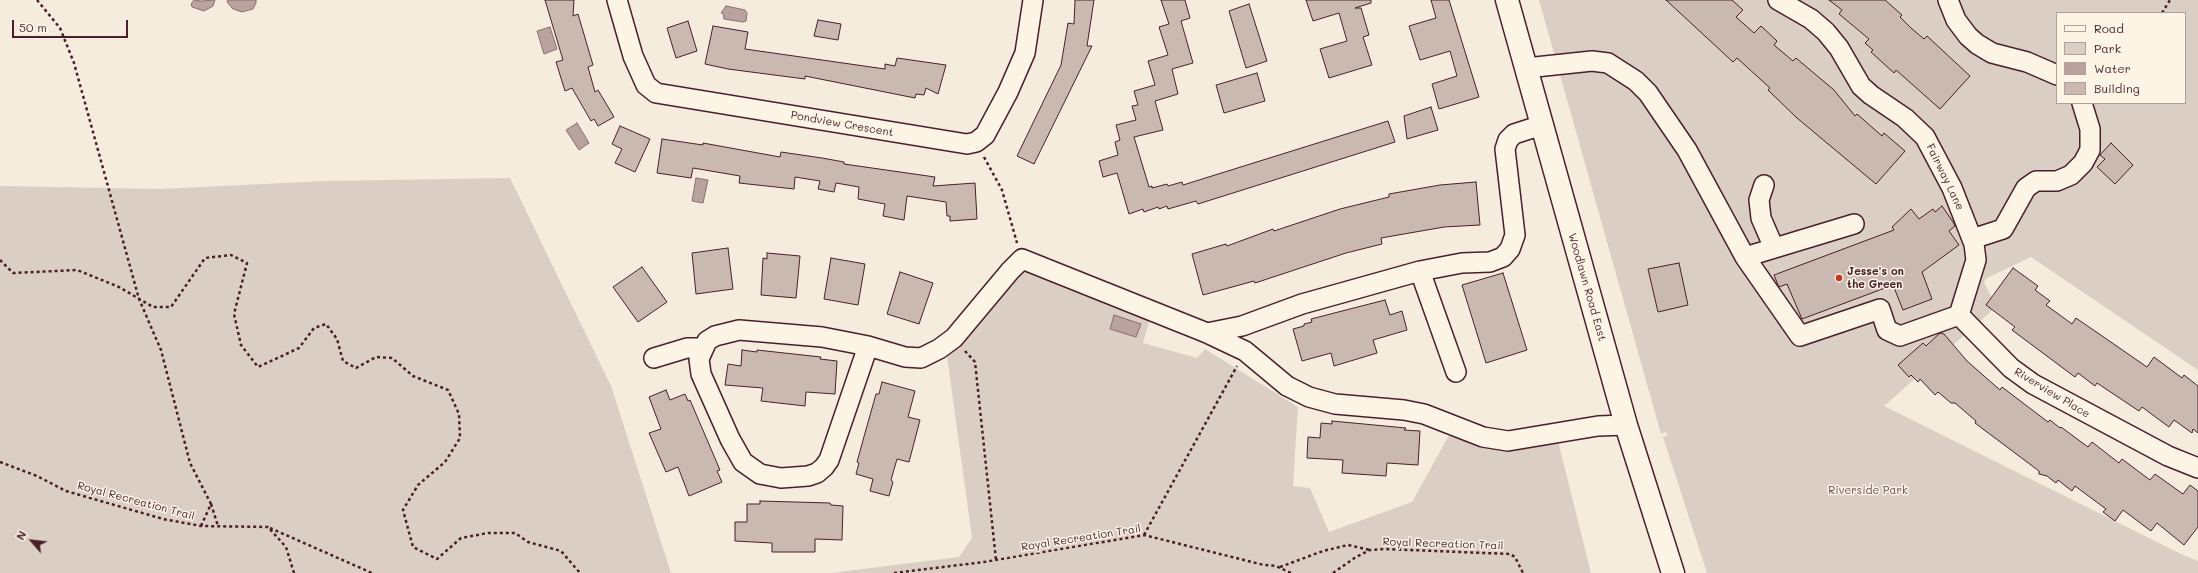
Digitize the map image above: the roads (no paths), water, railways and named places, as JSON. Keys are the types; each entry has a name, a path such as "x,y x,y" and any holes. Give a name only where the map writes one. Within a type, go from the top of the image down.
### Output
{"main road":[{"name":"Woodlawn Road East","path":"1507,0 1626,425 1673,573"}],"street":[{"name":"Pondview Crescent","path":"617,0 633,56 646,85 656,93 967,144 976,142 985,135 1025,53 1033,0"},
{"name":"Fairway Lane","path":"1778,0 1811,19 1826,32 1839,48 1861,86 1871,95 1905,118 1925,137 1952,188 1971,234"},
{"path":"1948,0 1956,20 1968,36 1977,44 1992,53 2028,62 2056,75"},
{"path":"1526,68 1592,61 1608,63 1636,81 1648,93 1687,150 1746,257 1800,336 1880,309 1887,330 1900,336 1959,315 1976,260 1971,234 2003,229 2026,188 2036,181 2057,182 2071,175 2083,163 2090,150 2090,129 2082,104"},
{"path":"1207,333 1242,326 1302,304 1420,271 1462,263 1490,262 1503,257 1510,249 1515,235 1505,149 1508,140 1514,134 1542,125"},
{"path":"1764,185 1759,200 1761,218 1774,248"},
{"path":"1746,257 1854,224"},
{"path":"868,346 829,460 817,473 798,478 760,474 751,470 743,462 730,439 701,374 699,359 707,341 715,336 739,330 822,337 868,346 905,357 921,358 939,349 954,338 1010,271 1022,259 1207,333 1245,351 1287,386 1310,397 1335,404 1404,410 1424,414 1463,430 1493,440 1508,441 1535,438 1550,443 1598,437 1626,425"},
{"path":"1420,271 1456,372"},
{"name":"Riverview Place","path":"1959,315 2011,368 2033,384 2168,456 2198,468"},
{"path":"654,358 686,348 704,348"}],"water":[{"path":"194,0 215,0 213,6 204,11 192,7 191,4"},
{"path":"228,0 256,0 256,3 253,9 242,12 233,9 227,2"},
{"path":"726,6 745,10 747,13 746,21 743,22 724,19 723,13 721,13"},
{"path":"550,27 557,49 544,54 537,31"},
{"path":"577,123 589,143 579,150 566,130"},
{"path":"696,178 708,180 703,203 692,201"},
{"path":"1114,315 1141,324 1136,337 1110,329"}],"place":[{"name":"Jesse's on the Green","path":"1839,278"}],"park label":[{"name":"Riverside Park","path":"1868,491"}]}
